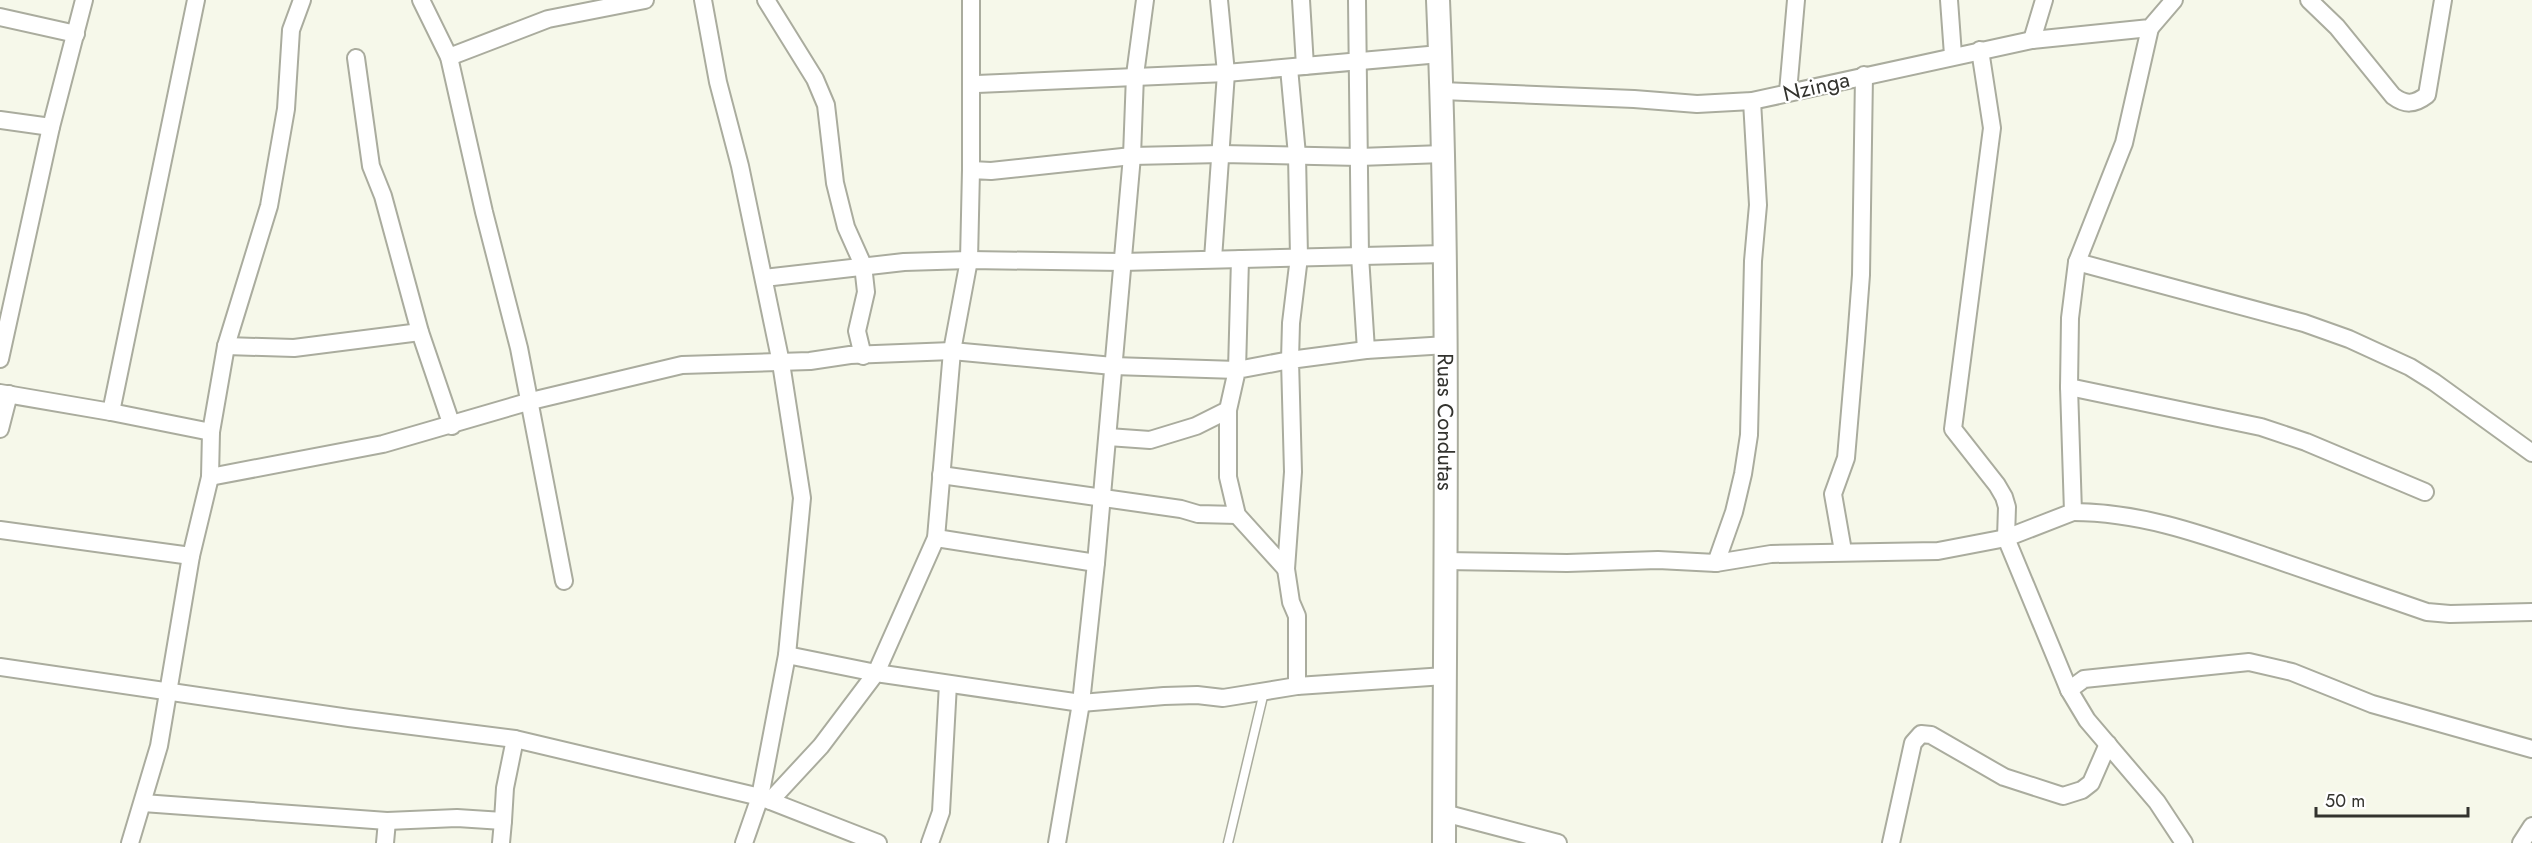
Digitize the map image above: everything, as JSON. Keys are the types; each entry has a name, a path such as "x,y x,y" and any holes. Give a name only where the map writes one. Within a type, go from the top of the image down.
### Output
{"street":[{"path":"0,359 51,128 84,0"},
{"path":"111,412 196,0"},
{"path":"130,843 159,746 191,556 210,477 211,432 226,346 269,206 286,109 291,30 302,0"},
{"path":"421,0 448,57 531,401 564,581"},
{"path":"448,57 548,19 645,0"},
{"path":"703,0 718,82 740,166 781,363 802,498 787,655 765,799 744,843"},
{"path":"766,0 822,93 826,105 835,183 846,227 863,265 866,292 857,331 863,356"},
{"path":"765,799 821,746 876,673 936,538 952,351 969,260 971,0"},
{"path":"1057,843 1081,703 1103,498 1132,156 1135,75 1145,0"},
{"path":"1213,259 1226,73 1219,0"},
{"path":"1297,686 1297,616 1291,602 1286,569 1293,472 1291,323 1299,257 1297,67 1301,0"},
{"path":"1357,0 1360,256 1366,350"},
{"name":"Ruas Condutas","path":"1438,0 1447,345 1444,843"},
{"path":"1788,92 1796,0"},
{"path":"1949,0 1953,55"},
{"path":"2032,40 2044,0"},
{"path":"2073,512 2069,387 2070,318 2077,262 2124,143 2150,28 2174,0"},
{"path":"2309,0 2337,27 2392,96 2402,103 2418,102 2427,95 2443,0"},
{"path":"0,17 76,34"},
{"name":"Nzinga","path":"1442,91 1697,104 1752,101 1953,55 2032,40 2150,28"},
{"path":"1980,50 1992,128 1953,429 2004,497 2007,507 2006,538 2069,690 2087,720 2157,802 2184,843"},
{"path":"971,87 977,84 1135,75 1226,73 1267,67 1297,67 1440,54"},
{"path":"356,58 371,166 383,196 420,332 452,426"},
{"path":"1843,551 1833,494 1846,458 1859,308 1864,75"},
{"path":"1716,563 1734,512 1749,435 1753,261 1758,205 1752,101"},
{"path":"0,120 51,128"},
{"path":"971,170 992,171 1132,156 1221,154 1359,157 1443,153"},
{"path":"764,278 863,265 969,260 1122,262 1445,254"},
{"path":"1240,259 1237,370 1228,410 1228,477 1237,515 1286,569"},
{"path":"2077,262 2304,323 2349,339 2434,382 2532,453"},
{"path":"226,346 294,348 420,332"},
{"path":"210,477 383,444 452,426 531,401 682,365 781,363 952,351 1113,366 1237,370 1366,350 1447,345"},
{"path":"2069,387 2261,427 2306,442 2425,492"},
{"path":"0,429 4,394 211,432"},
{"path":"1108,437 1150,440 1196,426 1228,410"},
{"path":"941,475 1181,509 1198,514 1237,515"},
{"path":"1444,561 1567,563 1658,560 1716,563 1771,554 1938,551 2006,538 2073,512 2103,512 2200,533 2427,612 2450,614 2532,612"},
{"path":"0,530 191,556"},
{"path":"936,538 1096,563"},
{"path":"787,655 876,673 1081,703 1175,695 1222,698 1297,686 1445,676"},
{"path":"2069,690 2084,679 2191,670 2249,662 2292,672 2372,704 2532,749"},
{"path":"0,667 349,718 515,739 765,799 878,843"},
{"path":"930,843 941,812 948,684"},
{"path":"1891,843 1912,742 1921,734 1931,735 2004,777 2063,796 2082,790 2091,783 2108,744"},
{"path":"501,843 505,788 515,739"},
{"path":"143,803 387,822 457,818 503,821"},
{"path":"1444,813 1558,843"},
{"path":"385,843 387,822"},
{"path":"2521,843 2532,826"}],"lane":[{"path":"1228,843 1264,691"}]}
